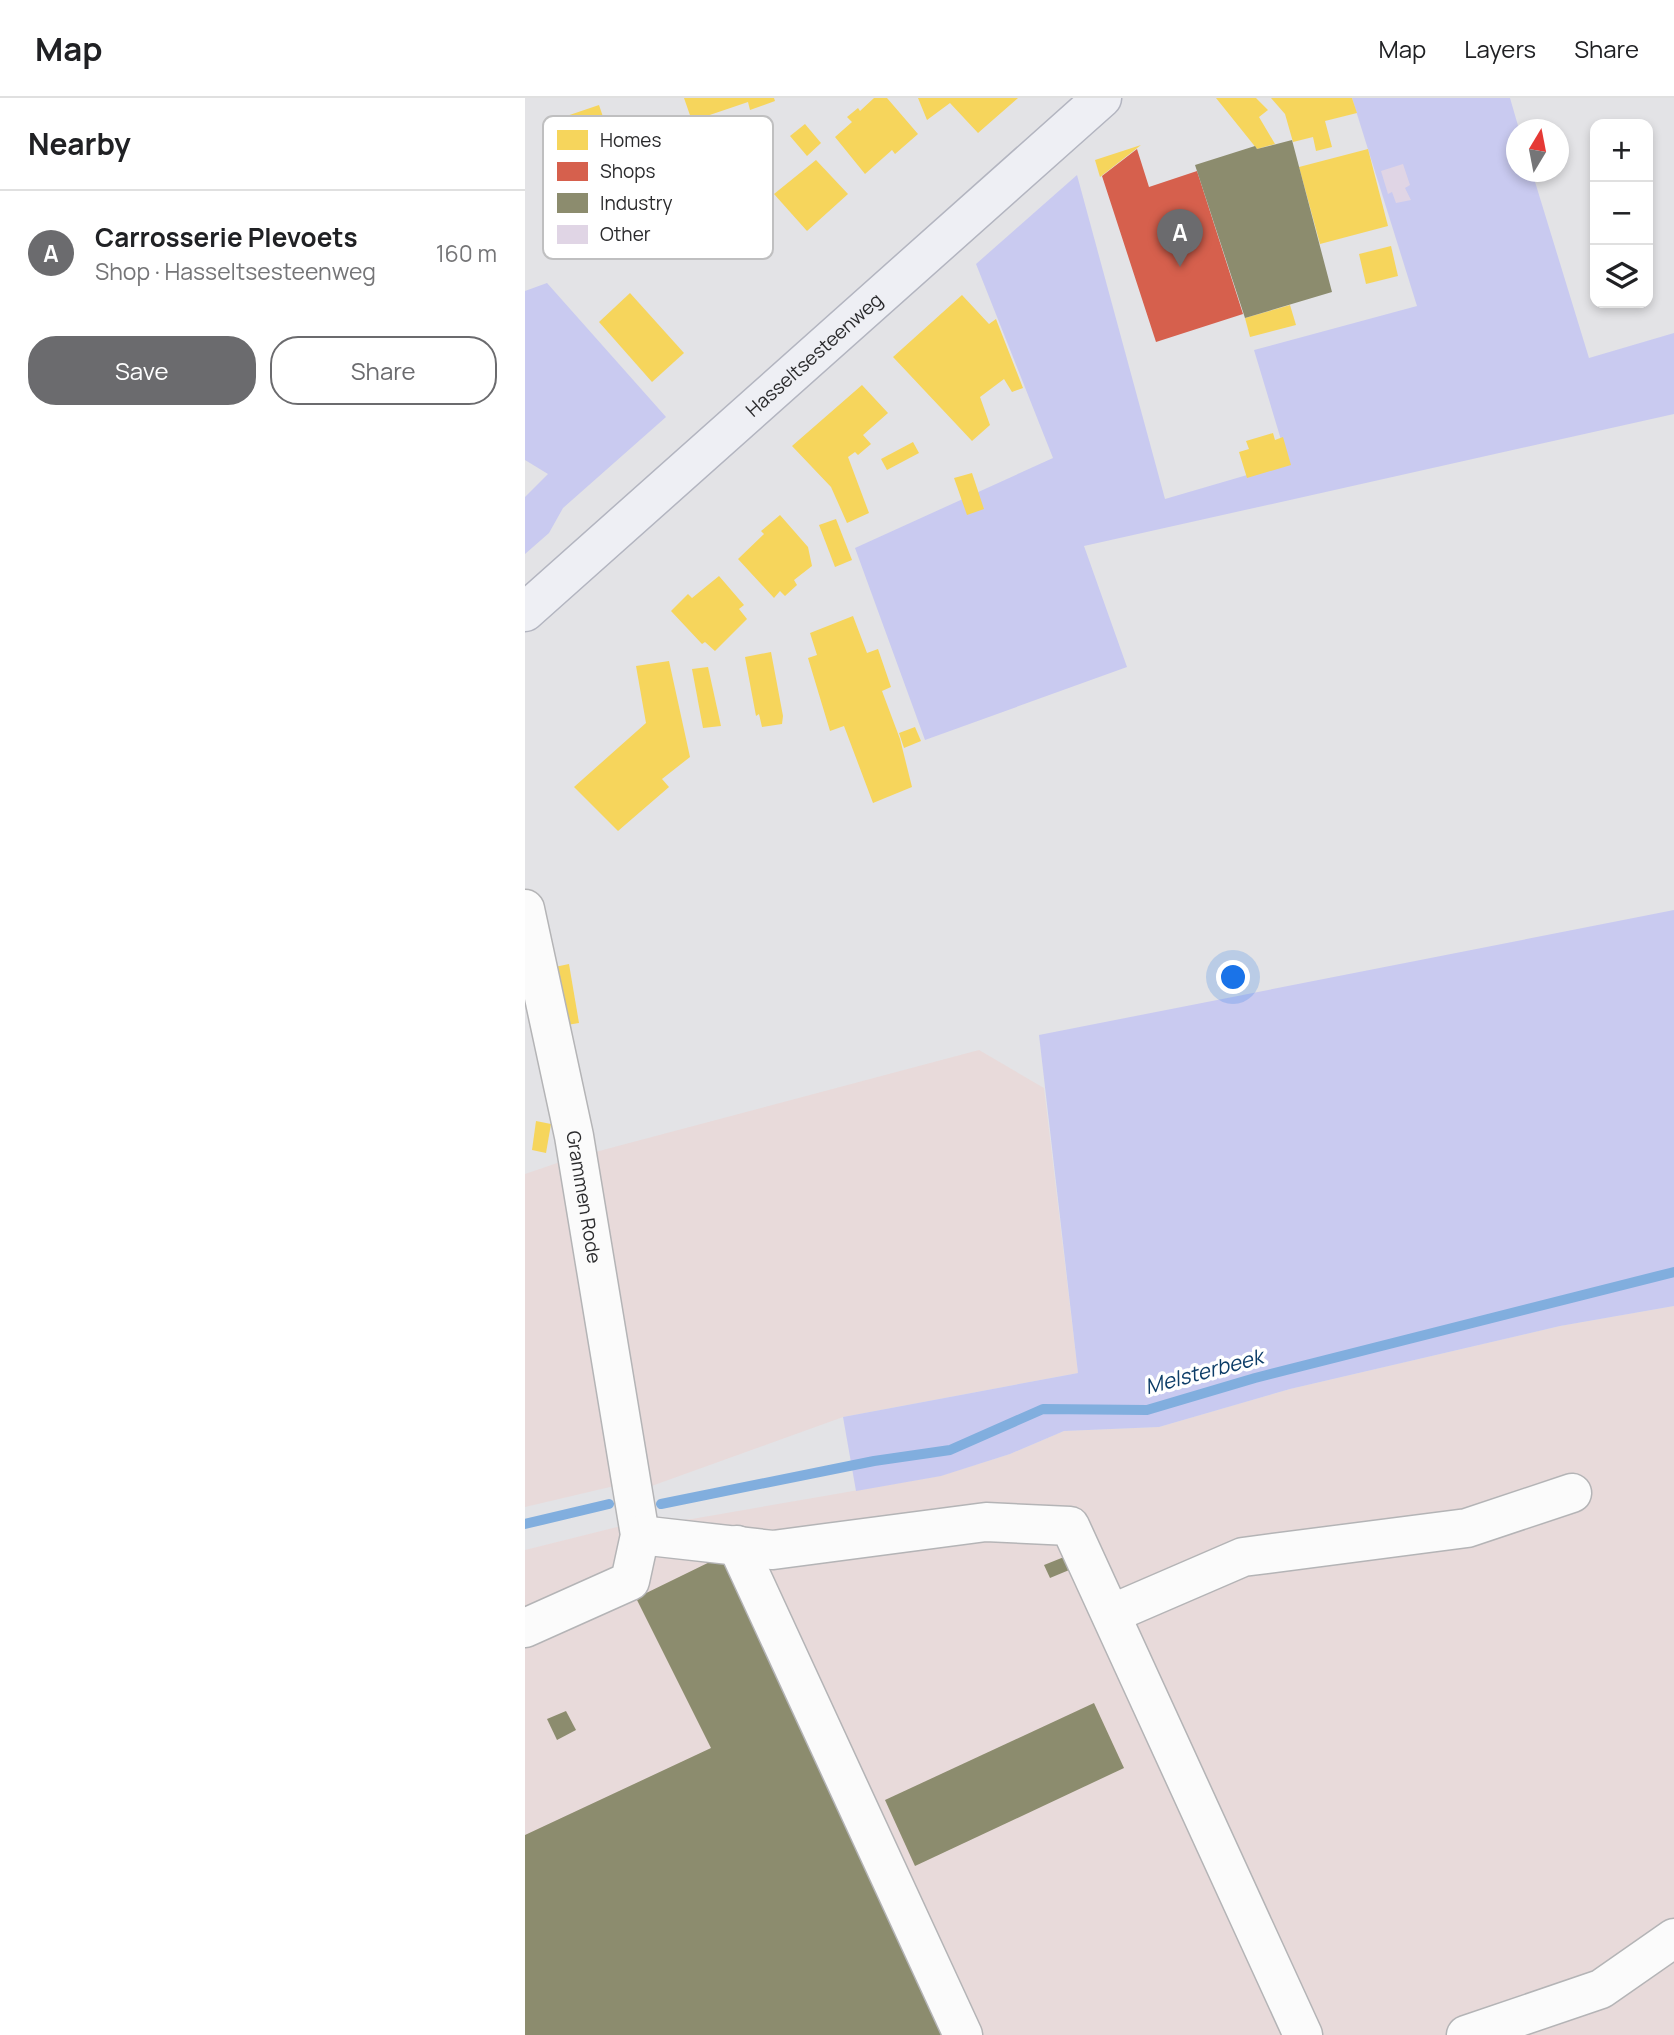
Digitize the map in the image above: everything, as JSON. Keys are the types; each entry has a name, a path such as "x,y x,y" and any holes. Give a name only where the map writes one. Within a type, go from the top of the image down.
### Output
{"main road":[{"name":"Hasseltsesteenweg","path":"525,612 1103,98"}],"street":[{"name":"Grammen Rode","path":"525,909 574,1136 640,1535"},
{"path":"1111,1615 1243,1557 1467,1528 1572,1493"},
{"path":"525,1628 630,1581 640,1535 773,1550 986,1522 1070,1526 1303,2035"},
{"path":"737,1545 963,2035"},
{"path":"1466,2035 1601,1989 1674,1938"}],"shaded area":[{"path":"1352,98 1510,98 1516,119 1506,119 1506,182 1535,182 1589,358 1674,333 1674,414 1084,546 1127,667 925,740 855,548 1053,458 976,264 1077,175 1165,499 1288,463 1254,350 1417,306"},
{"path":"547,283 666,417 563,508 549,533 525,554 525,497 548,474 525,460 525,291"},
{"path":"1674,910 1674,1306 1560,1326 1290,1389 1159,1427 1064,1431 1010,1454 941,1476 856,1491 843,1417 1078,1373 1039,1035"},
{"path":"979,1050 1044,1088 1078,1373 843,1417 646,1488 610,1487 525,1507 525,1174 569,1159"},
{"path":"1674,1306 1674,2035 525,2035 525,1550 617,1527 692,1519 940,1476 1010,1454 1064,1431 1159,1427 1290,1389 1560,1326"}],"building: Homes":[{"path":"684,98 774,98 775,101 750,110 748,102 707,116 690,116"},
{"path":"874,98 887,98 918,134 895,154 892,150 865,174 835,137 852,122 847,117 858,108 860,111"},
{"path":"918,98 1018,98 978,133 950,103 927,120"},
{"path":"1216,98 1256,98 1268,110 1259,117 1275,144 1257,149"},
{"path":"1271,98 1352,98 1357,113 1325,121 1332,147 1316,151 1313,137 1293,142 1285,114"},
{"path":"599,105 603,116 567,116"},
{"path":"805,124 821,143 807,156 790,136"},
{"path":"1141,145 1100,177 1095,160"},
{"path":"1368,149 1388,226 1320,244 1299,167"},
{"path":"816,160 848,194 807,231 774,194"},
{"path":"1391,246 1398,276 1366,284 1359,254"},
{"path":"630,293 684,353 652,382 599,322"},
{"path":"962,295 989,324 996,319 1023,388 1012,392 1004,379 980,397 990,425 972,441 893,357"},
{"path":"1290,305 1296,325 1250,337 1245,318"},
{"path":"862,385 888,413 863,435 871,444 858,455 855,452 848,457 869,513 847,523 831,487 792,446"},
{"path":"1273,433 1275,440 1283,437 1291,465 1247,478 1239,452 1249,449 1246,441"},
{"path":"913,442 919,453 887,470 881,459"},
{"path":"972,473 984,509 967,515 954,478"},
{"path":"780,515 808,547 812,566 794,580 797,585 785,596 780,591 774,598 738,559 764,534 761,531"},
{"path":"836,519 852,560 835,567 819,525"},
{"path":"719,576 744,605 739,609 747,619 715,651 705,642 702,644 671,611 688,594 692,598"},
{"path":"853,616 867,653 878,649 891,687 882,691 900,739 912,787 873,803 844,726 830,731 808,658 817,655 810,633"},
{"path":"771,652 783,716 782,724 762,727 759,714 756,716 745,657"},
{"path":"669,661 690,757 662,779 669,787 618,831 574,787 646,723 636,666"},
{"path":"708,667 721,726 703,728 692,669"},
{"path":"915,727 921,741 904,748 899,733"},
{"path":"569,964 579,1023 561,1026 550,968"},
{"path":"536,1121 551,1124 546,1153 532,1150"}],"building: Shops":[{"path":"1137,149 1149,187 1197,171 1243,314 1156,342 1102,176"}],"building: Industry":[{"path":"1292,140 1332,292 1245,318 1195,165 1255,146 1257,149"},
{"path":"1069,1555 1074,1568 1050,1578 1044,1565"},
{"path":"722,1556 943,2035 525,2035 525,1835 711,1748 636,1598"},
{"path":"1094,1703 1124,1768 915,1866 885,1800"},
{"path":"566,1711 576,1730 557,1740 547,1719"}],"building: Other":[{"path":"1403,164 1410,185 1405,188 1411,200 1396,203 1392,192 1388,194 1381,171"}],"waterway":[{"name":"Melsterbeek","path":"661,1504 874,1461 950,1450 1043,1409 1147,1410 1255,1378 1674,1272"},
{"name":"Melsterbeek","path":"525,1524 609,1504"}],"place":[{"name":"Carrosserie Plevoets","path":"1180,267"}]}
